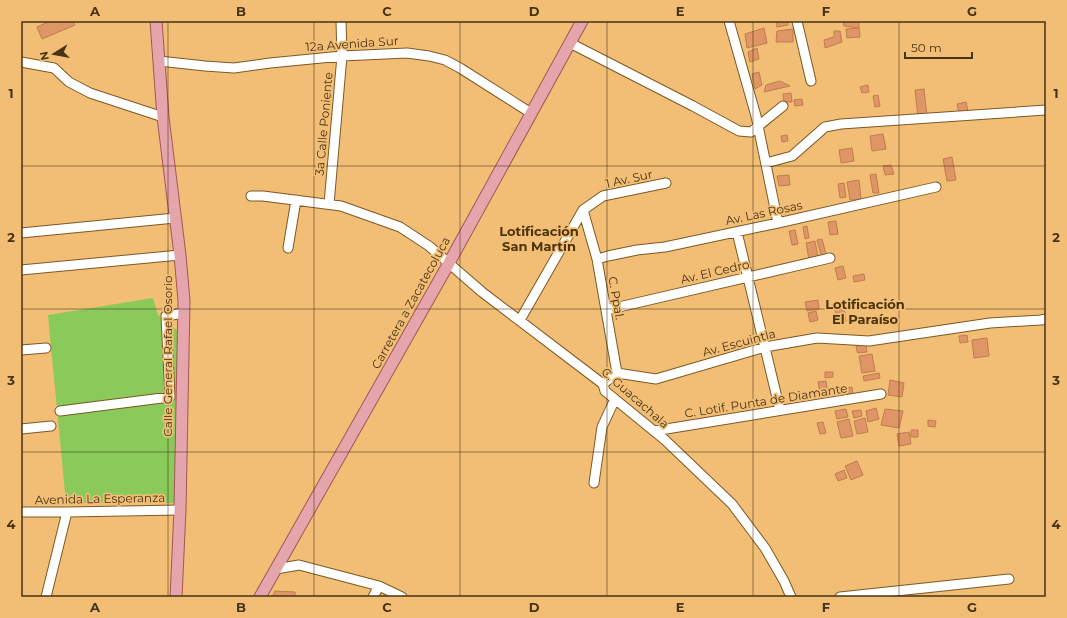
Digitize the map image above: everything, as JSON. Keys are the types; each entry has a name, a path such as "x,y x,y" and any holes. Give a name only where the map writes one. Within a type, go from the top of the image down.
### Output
{"main road":[{"name":"Calle General Rafael Osorio","path":"156,21 162,117 180,255 184,313 180,510 176,597"},
{"name":"Carretera a Zacatecoluca","path":"260,597 449,263 582,21"}],"street":[{"name":"3a Calle Poniente","path":"330,204 342,56 341,21"},
{"path":"729,21 758,126 778,223"},
{"path":"797,21 811,81"},
{"path":"570,43 693,106 738,131 751,132 783,106"},
{"name":"12a Avenida Sur","path":"159,61 234,68 342,56 407,53 429,56 445,60 460,68 532,113"},
{"path":"21,62 54,68 69,82 90,93 162,117"},
{"path":"766,163 792,156 825,127 841,124 1046,110"},
{"name":"1 Av. Sur","path":"520,320 583,210 603,196 666,183"},
{"name":"Av. Las Rosas","path":"597,259 636,250 665,247 738,232 936,187"},
{"name":"C. Guacachala","path":"252,196 341,206 400,227 429,246 482,292 603,384 606,391 665,440 732,504 765,548 784,581 791,597"},
{"path":"288,248 296,200"},
{"name":"C. Ppal.","path":"583,210 597,259 617,373"},
{"path":"21,233 175,218"},
{"path":"738,232 780,410"},
{"path":"21,270 180,255"},
{"name":"Av. El Cedro","path":"606,310 830,258"},
{"path":"60,411 170,397 166,316 184,313"},
{"name":"Av. Escuintla","path":"617,373 656,379 765,346 817,338 869,342 990,323 1046,319"},
{"path":"21,350 46,348"},
{"path":"603,384 617,373"},
{"name":"C. Lotif. Punta de Diamante","path":"654,431 881,394"},
{"path":"594,483 602,427 615,399"},
{"path":"21,429 51,426"},
{"name":"Avenida La Esperanza","path":"21,512 180,510"},
{"path":"46,597 67,512"},
{"path":"276,569 299,565 379,586 402,597"},
{"path":"840,597 878,595 1008,578"},
{"path":"373,597 379,586"}],"green space":[{"path":"153,298 158,315 178,331 174,503 66,503 48,315"}],"building":[{"path":"50,21 73,21 75,25 42,39 37,27"},
{"path":"776,21 788,21 788,25 777,27"},
{"path":"843,21 859,21 859,28 844,26"},
{"path":"764,28 767,43 747,48 745,34"},
{"path":"859,28 860,37 847,38 846,29"},
{"path":"793,29 793,42 776,42 777,31"},
{"path":"834,31 840,31 842,42 825,48 824,40 834,37"},
{"path":"757,48 759,59 750,62 748,52"},
{"path":"759,72 762,85 755,89 752,74"},
{"path":"780,81 790,86 764,92 766,85"},
{"path":"868,85 869,92 862,93 860,87"},
{"path":"924,89 927,116 918,117 915,90"},
{"path":"791,93 792,102 784,102 783,94"},
{"path":"878,95 880,106 875,107 873,96"},
{"path":"802,99 803,105 795,106 794,100"},
{"path":"966,102 968,111 959,113 957,104"},
{"path":"883,134 886,149 872,151 870,136"},
{"path":"787,135 788,141 782,142 781,136"},
{"path":"852,148 854,161 841,163 839,150"},
{"path":"952,157 956,180 947,181 943,159"},
{"path":"891,165 894,174 885,175 883,166"},
{"path":"876,174 879,193 873,193 870,175"},
{"path":"789,175 790,185 779,186 777,176"},
{"path":"859,180 861,199 850,200 847,182"},
{"path":"844,183 846,197 840,198 838,184"},
{"path":"836,221 838,234 830,235 828,222"},
{"path":"807,226 809,238 805,239 803,227"},
{"path":"795,230 798,244 792,245 789,231"},
{"path":"822,239 826,254 821,255 817,240"},
{"path":"815,241 818,257 809,259 806,243"},
{"path":"843,266 846,278 838,280 835,268"},
{"path":"864,274 865,280 854,282 853,276"},
{"path":"818,300 819,309 807,311 805,302"},
{"path":"844,308 846,321 838,323 835,310"},
{"path":"816,311 818,320 810,322 808,313"},
{"path":"967,335 968,342 960,343 959,336"},
{"path":"987,338 989,356 974,358 972,340"},
{"path":"866,345 867,352 858,353 856,346"},
{"path":"872,354 875,371 862,373 859,356"},
{"path":"825,372 833,372 833,377 825,378"},
{"path":"879,373 880,378 864,381 863,376"},
{"path":"890,380 904,383 902,397 888,395"},
{"path":"826,381 829,399 821,400 818,382"},
{"path":"852,387 853,396 843,398 842,389"},
{"path":"876,408 879,419 868,422 866,411"},
{"path":"846,409 848,417 837,419 835,411"},
{"path":"885,409 903,411 899,428 881,425"},
{"path":"861,410 862,416 854,418 852,411"},
{"path":"865,418 868,432 857,434 854,421"},
{"path":"849,419 853,436 841,438 837,422"},
{"path":"928,420 936,421 935,427 928,426"},
{"path":"823,422 826,433 820,434 817,423"},
{"path":"911,430 918,430 918,437 911,437"},
{"path":"909,432 911,444 899,446 897,434"},
{"path":"857,461 863,475 851,480 845,466"},
{"path":"844,470 847,478 838,481 835,474"},
{"path":"275,591 295,592 295,597 272,597"}],"district":[{"name":"Lotificación San Martín","path":"539,238"},
{"name":"Lotificación El Paraíso","path":"865,312"}]}
